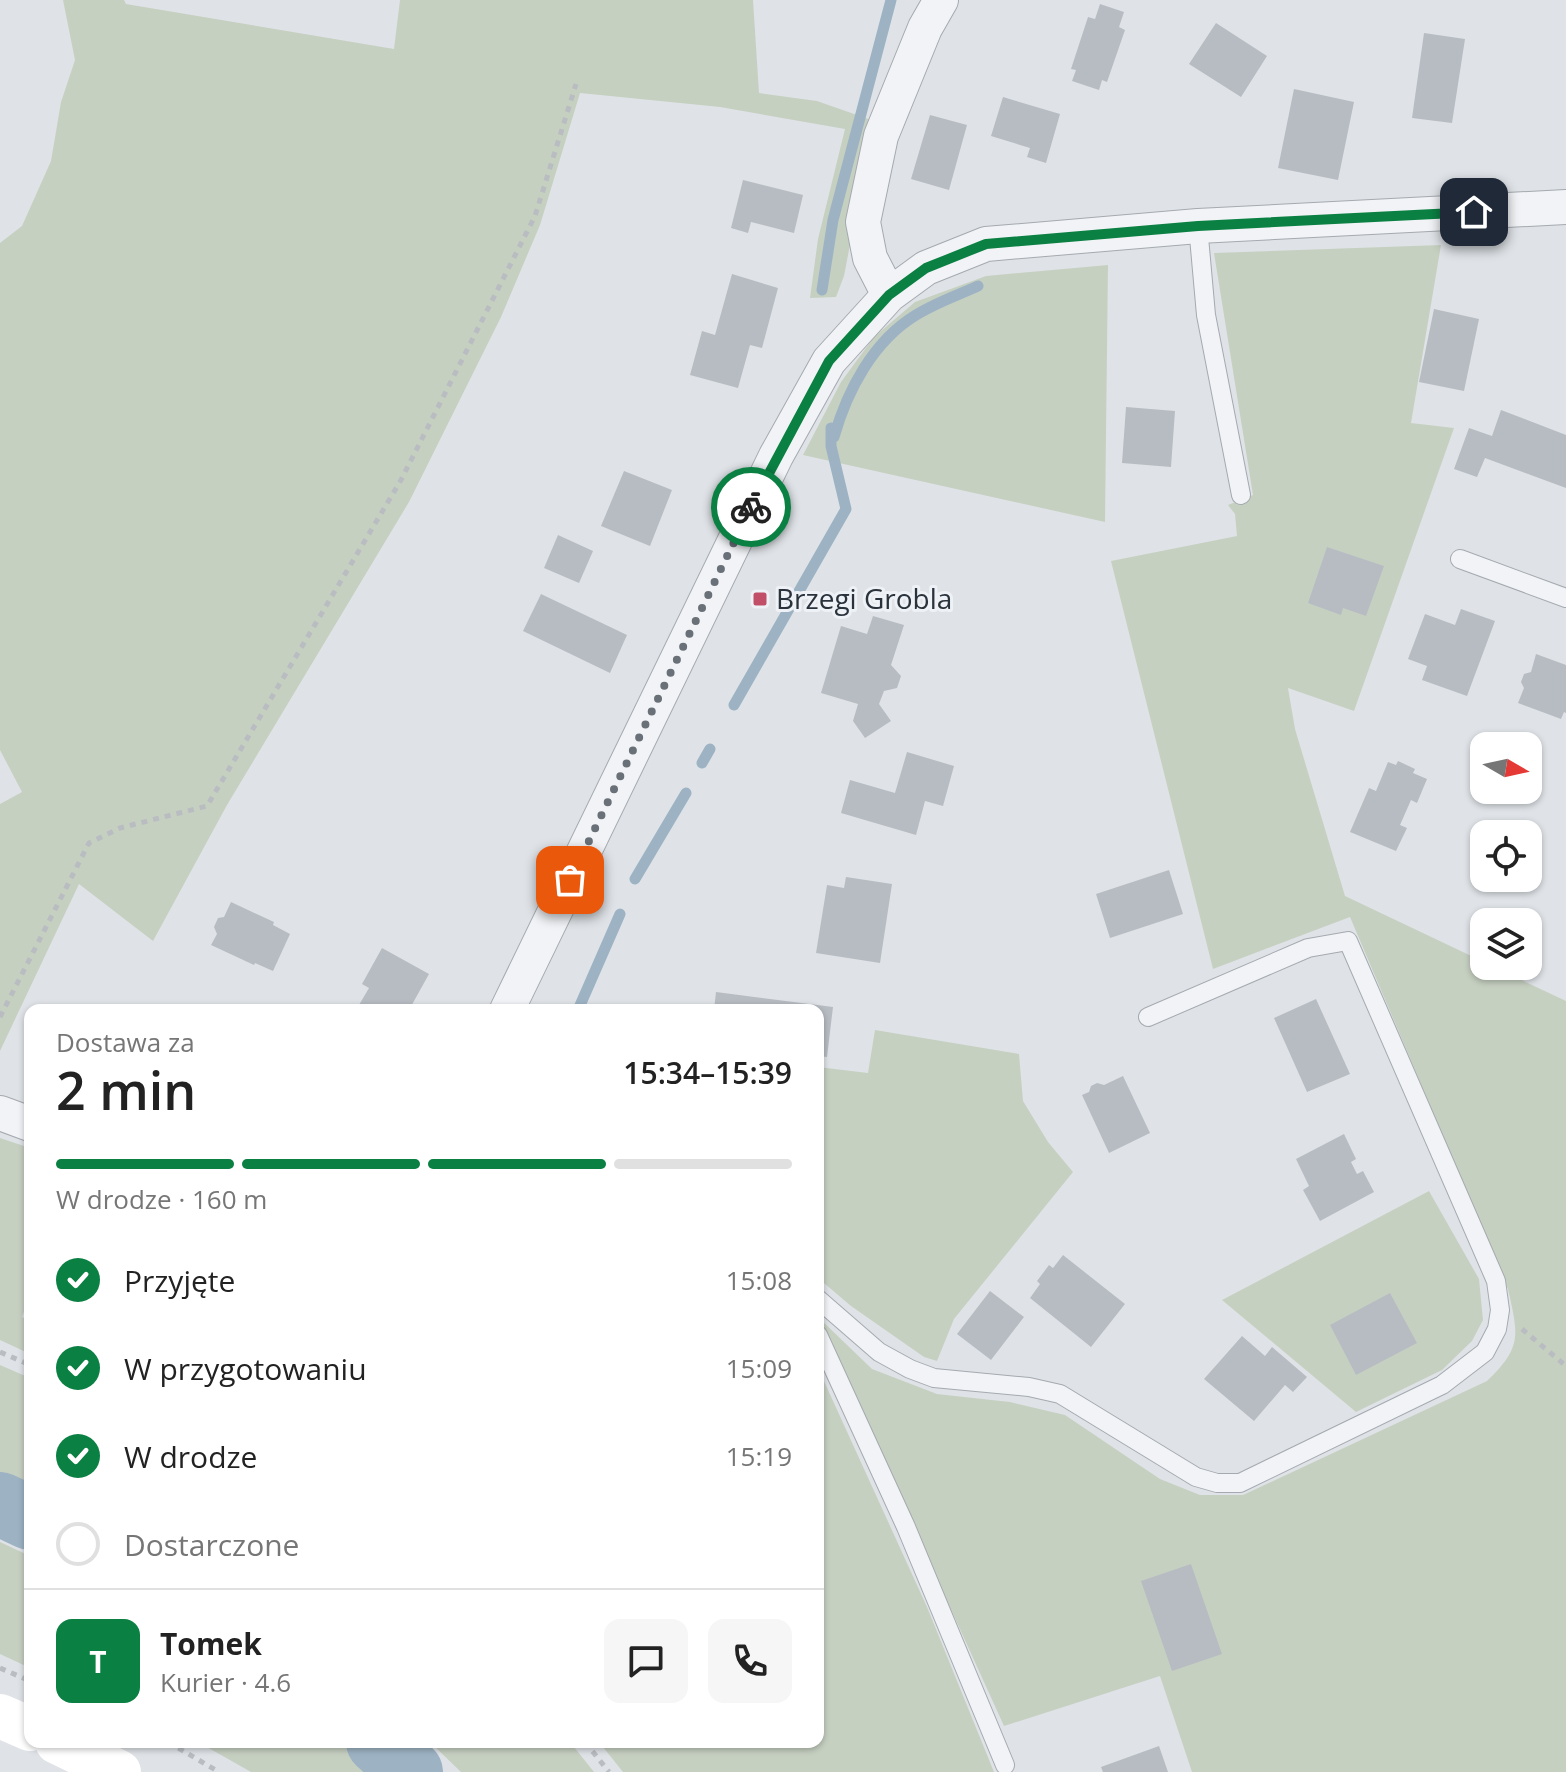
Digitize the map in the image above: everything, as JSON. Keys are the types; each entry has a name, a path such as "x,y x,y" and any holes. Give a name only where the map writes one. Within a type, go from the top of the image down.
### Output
{"street":[{"path":"889,295 870,258 863,222 881,136 925,28 941,0"},
{"path":"510,1004 776,456 829,361 889,295 926,268 986,244 1198,226 1566,207"},
{"path":"0,1113 24,1122"},
{"path":"0,1716 24,1726"},
{"path":"67,1748 102,1768"}],"lane":[{"path":"1198,226 1206,315 1241,495"},
{"path":"1460,559 1566,598"},
{"path":"824,1304 879,1352 910,1369 934,1378 1029,1387 1060,1394 1095,1413 1177,1467 1217,1483 1240,1483 1442,1385 1485,1352 1497,1329 1500,1310 1496,1281 1348,941 1308,948 1148,1017"},
{"path":"824,1348 906,1527 1005,1765"}],"path":[{"path":"0,1017 89,843 120,828 207,806 408,466 535,216 576,84"},
{"path":"1500,1310 1566,1366"},
{"path":"0,1352 24,1362"},
{"path":"0,1668 24,1678"},
{"path":"178,1748 219,1772"},
{"path":"590,1748 609,1772"}],"green space":[{"path":"63,0 124,0 126,4 394,49 400,0 753,0 759,93 817,101 877,122 870,140 844,276 836,297 810,298 818,239 845,129 720,107 580,93 540,225 501,317 409,502 227,805 153,941 79,884 0,1051 0,804 22,792 0,750 0,243 22,226 51,161 61,102 75,60"},
{"path":"1441,245 1411,423 1454,428 1354,711 1288,688 1295,729 1345,896 1470,955 1470,980 1522,980 1566,1001 1566,1772 1192,1772 1160,1676 1004,1726 824,1330 824,1323 872,1369 937,1394 1010,1402 1065,1415 1160,1479 1200,1495 1243,1495 1487,1381 1507,1359 1515,1339 1508,1289 1350,917 1213,969 1111,561 1237,536 1235,514 1228,505 1253,495 1214,253"},
{"path":"1108,265 1105,522 803,455 841,382 874,337 915,302 986,276"},
{"path":"875,1030 1019,1054 1023,1101 1048,1142 1073,1172 954,1319 937,1361 924,1357 824,1283 824,1068 868,1073"},
{"path":"0,1138 24,1146 24,1351 0,1340"},
{"path":"1429,1191 1479,1279 1483,1320 1472,1341 1442,1370 1356,1412 1222,1300"},
{"path":"0,1365 24,1375 24,1485 0,1478"},
{"path":"824,1381 927,1607 994,1772 623,1772 604,1748 824,1748"},
{"path":"0,1542 24,1553 24,1665 0,1654"},
{"path":"209,1748 347,1748 376,1772 251,1772"},
{"path":"436,1748 575,1748 594,1772 461,1772"}],"building":[{"path":"1100,4 1124,12 1119,27 1125,30 1107,82 1102,80 1099,90 1072,81 1076,70 1071,69 1088,17 1095,19"},
{"path":"1216,23 1267,56 1241,97 1189,64"},
{"path":"1424,33 1465,39 1452,123 1412,118"},
{"path":"1294,89 1354,102 1338,180 1278,168"},
{"path":"1003,97 1060,114 1046,163 1027,157 1030,148 991,136"},
{"path":"930,115 967,125 949,190 911,179"},
{"path":"743,180 803,195 794,233 751,222 748,233 731,228"},
{"path":"732,274 778,288 762,348 750,345 738,388 690,375 702,331 715,335"},
{"path":"1434,309 1479,319 1464,391 1419,382"},
{"path":"1126,407 1175,411 1171,467 1122,463"},
{"path":"1501,410 1566,435 1566,488 1485,458 1477,477 1454,469 1469,428 1492,436"},
{"path":"624,471 672,490 650,546 601,526"},
{"path":"558,535 593,551 579,583 544,568"},
{"path":"1327,547 1384,566 1366,616 1343,608 1341,615 1308,603"},
{"path":"541,594 627,635 610,673 523,631"},
{"path":"1461,609 1495,621 1467,696 1422,680 1427,666 1408,659 1425,614 1455,625"},
{"path":"873,616 904,625 891,665 901,676 897,688 884,691 879,704 891,721 865,738 853,721 858,704 821,693 841,626 867,634"},
{"path":"1536,654 1566,665 1566,713 1561,719 1518,703 1524,688 1521,682 1524,674 1531,672"},
{"path":"907,752 954,766 943,806 925,801 916,835 841,813 850,780 895,793"},
{"path":"1398,761 1427,779 1417,803 1411,800 1400,825 1407,828 1396,851 1350,832 1369,788 1376,791 1388,762 1396,765"},
{"path":"1169,870 1183,914 1110,938 1096,894"},
{"path":"846,877 892,884 880,963 816,953 827,885 844,888"},
{"path":"231,902 274,922 273,925 290,934 273,971 211,945 217,934 214,927 218,918 224,917"},
{"path":"382,948 429,974 412,1004 360,1004 369,988 362,984"},
{"path":"716,992 810,1004 715,1004"},
{"path":"1316,999 1350,1074 1307,1092 1274,1018"},
{"path":"824,1006 833,1007 827,1057 824,1057"},
{"path":"1123,1076 1150,1133 1109,1153 1082,1095 1097,1083 1104,1085"},
{"path":"1344,1134 1356,1159 1351,1162 1357,1174 1363,1171 1374,1192 1320,1221 1303,1190 1309,1186 1296,1159"},
{"path":"1063,1255 1125,1304 1091,1347 1030,1298 1040,1284 1037,1281 1049,1265 1053,1268"},
{"path":"990,1291 1024,1317 991,1360 957,1334"},
{"path":"1390,1293 1417,1343 1356,1375 1330,1325"},
{"path":"1242,1336 1265,1356 1272,1347 1307,1377 1293,1392 1285,1385 1254,1421 1204,1379"},
{"path":"1191,1564 1222,1654 1172,1671 1141,1581"},
{"path":"1159,1746 1168,1772 1103,1772 1101,1767"}],"waterway":[{"path":"822,290 833,220 891,0"},
{"path":"834,437 854,385 887,339 923,311 978,286"},
{"path":"734,705 846,509 831,446 831,428"},
{"path":"702,763 710,749"},
{"path":"635,879 686,793"},
{"path":"581,1004 620,914"},
{"path":"0,1504 24,1515"},
{"path":"385,1748 411,1772"}],"way so far":[{"path":"570,880 751,507"}],"place":[{"name":"Brzegi Grobla","path":"760,599"}],"route":[{"path":"751,507 829,361 889,295 926,268 986,244 1198,226 1474,212"}]}
